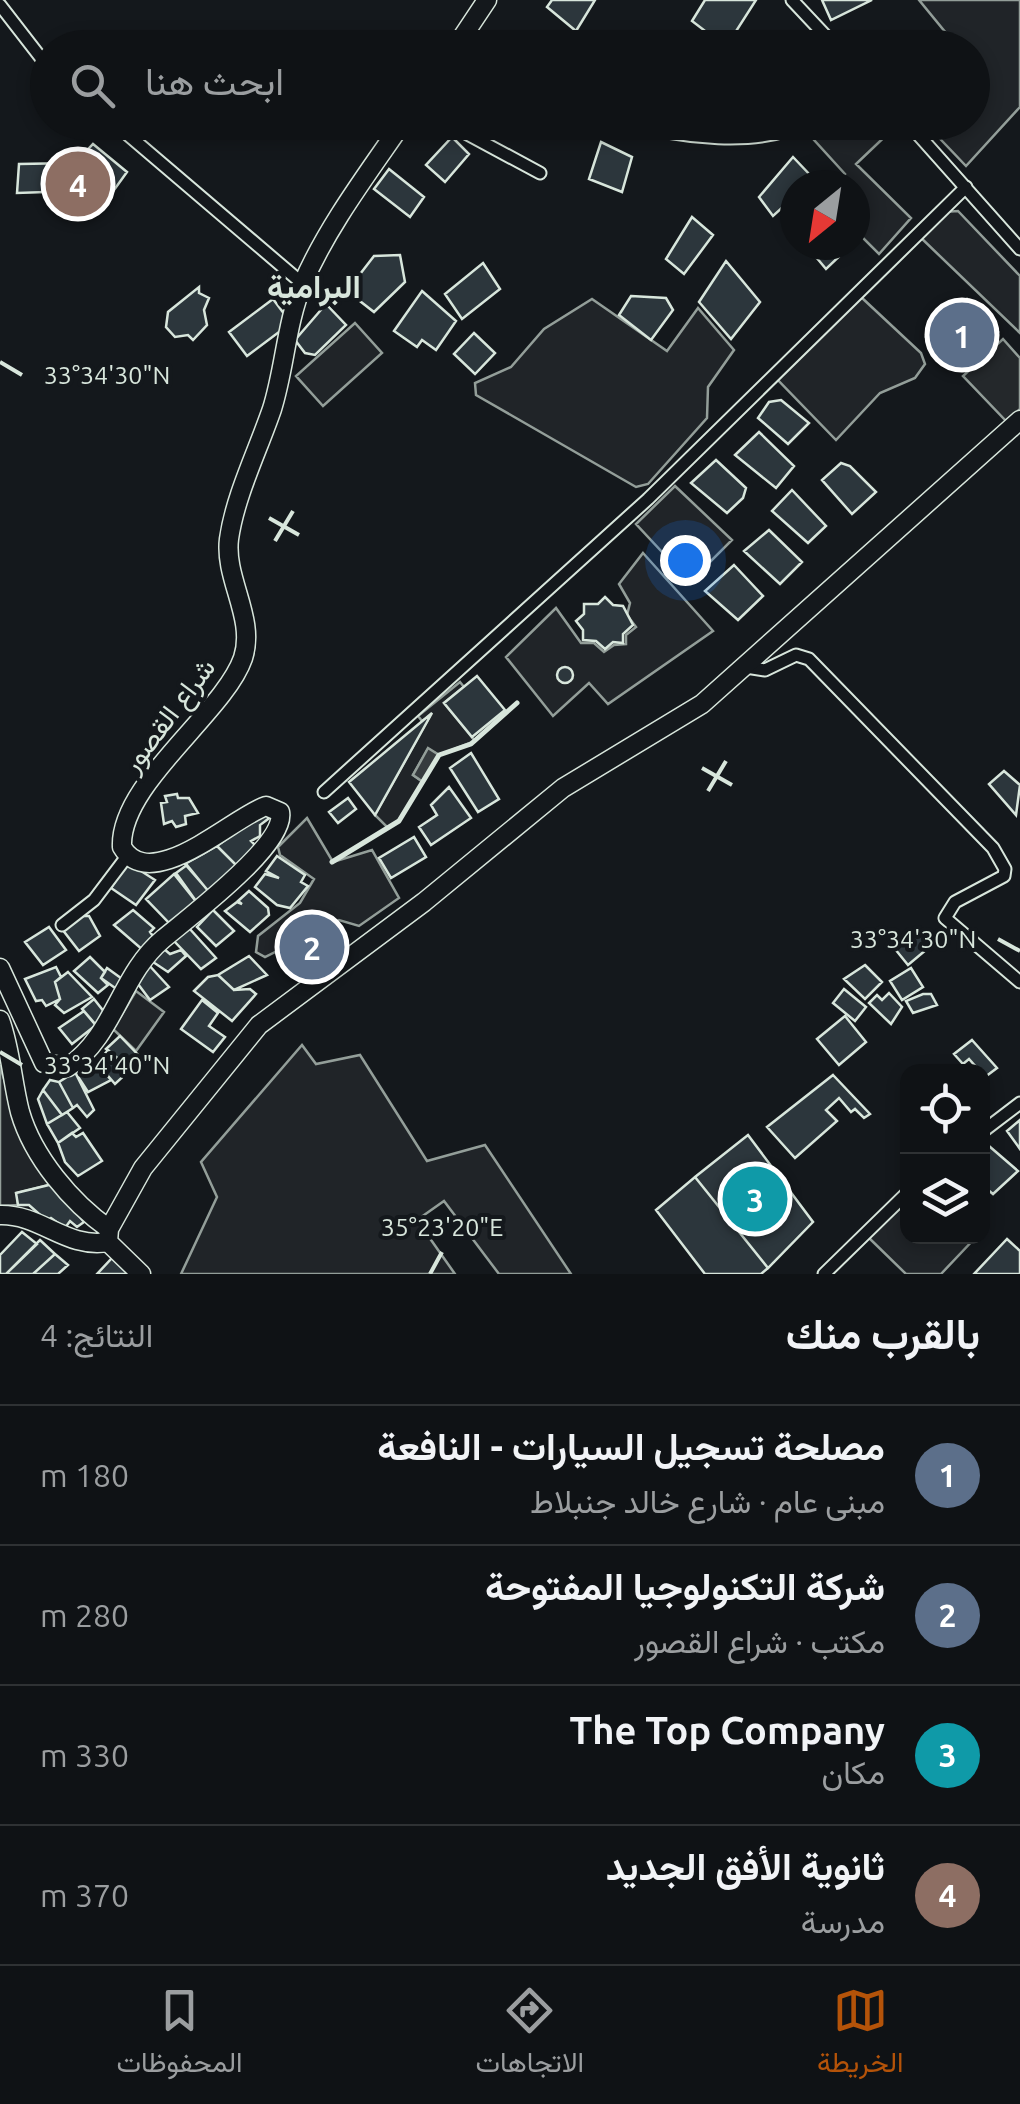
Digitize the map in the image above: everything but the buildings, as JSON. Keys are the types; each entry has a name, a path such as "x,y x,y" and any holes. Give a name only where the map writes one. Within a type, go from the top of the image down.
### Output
{"street":[{"path":"466,30 487,0"},
{"path":"792,0 820,30"},
{"path":"0,5 30,44"},
{"path":"134,140 302,284"},
{"name":"شراع القصور","path":"128,855 121,840 138,800 186,732 225,691 243,656 246,634 230,566 229,535 274,401 302,284 393,140"},
{"path":"479,140 540,173"},
{"path":"923,140 1020,249"},
{"path":"324,792 648,499 966,187"},
{"path":"108,1235 143,1168 259,1025 424,902 563,788 616,752 675,723 746,667 1020,420"},
{"path":"746,667 765,670 796,655 809,659 993,848 1005,869 1004,876 955,902 945,918 1020,982"},
{"path":"0,968 44,1063 68,1067 100,1036 146,954 245,868 276,832 282,815 275,808 259,808 213,840 155,862 144,864 128,855 94,900 62,925"},
{"path":"0,1020 21,1114 36,1146 71,1196 142,1274"},
{"path":"990,1126 1020,1103"},
{"path":"824,1274 900,1200"},
{"path":"0,1215 24,1217 70,1241 108,1235"}],"shaded area":[{"path":"919,0 1020,0 1020,107 990,140 990,30 944,30"},
{"path":"814,140 881,140 856,164 862,170 841,170"},
{"path":"941,140 990,140 966,166"},
{"path":"870,178 911,218 879,254 870,245"},
{"path":"958,211 1020,276 1020,333 919,236 944,212"},
{"path":"861,297 921,353 925,364 915,378 880,393 836,440 775,377"},
{"path":"592,299 667,351 698,308 734,350 708,387 707,418 648,484 636,487 476,395 475,383 511,367 544,329"},
{"path":"355,323 382,353 323,406 296,376"},
{"path":"1003,339 1020,358 1020,409 1007,422 963,376"},
{"path":"675,486 732,540 690,582 636,524"},
{"path":"643,553 713,631 608,704 589,683 553,716 506,657 556,608 581,643 594,643 604,652 614,645 626,644 626,635 636,627 627,615 630,603 619,584"},
{"path":"460,682 464,687 444,703 475,741 439,755 428,749 413,775 423,782 399,821 388,828 375,815 430,716 422,721 418,716"},
{"path":"428,748 439,755 423,782 413,775"},
{"path":"307,818 333,862 372,850 399,898 359,926 339,920 265,957 256,952 258,936 300,903 314,879 280,855 278,847"},
{"path":"136,991 164,1012 136,1051 113,1029"},
{"path":"302,1045 316,1064 360,1055 427,1161 485,1145 571,1274 499,1274 444,1201 417,1220 455,1274 181,1274 217,1197 201,1162"},
{"path":"0,1065 19,1131 53,1184 17,1193 18,1205 0,1206"},
{"path":"900,1208 900,1244 969,1244 941,1274 906,1274 868,1237"}],"wall":[{"path":"332,862 399,821 439,755 471,744 517,703"}],"place":[{"name":"ثانوية الأفق الجديد","path":"78,184"},
{"name":"مصلحة تسجيل السيارات - النافعة","path":"962,335"},
{"name":"شركة التكنولوجيا المفتوحة","path":"312,947"},
{"name":"The Top Company","path":"755,1199"}],"district":[{"name":"البرامية","path":"314,287"}]}
